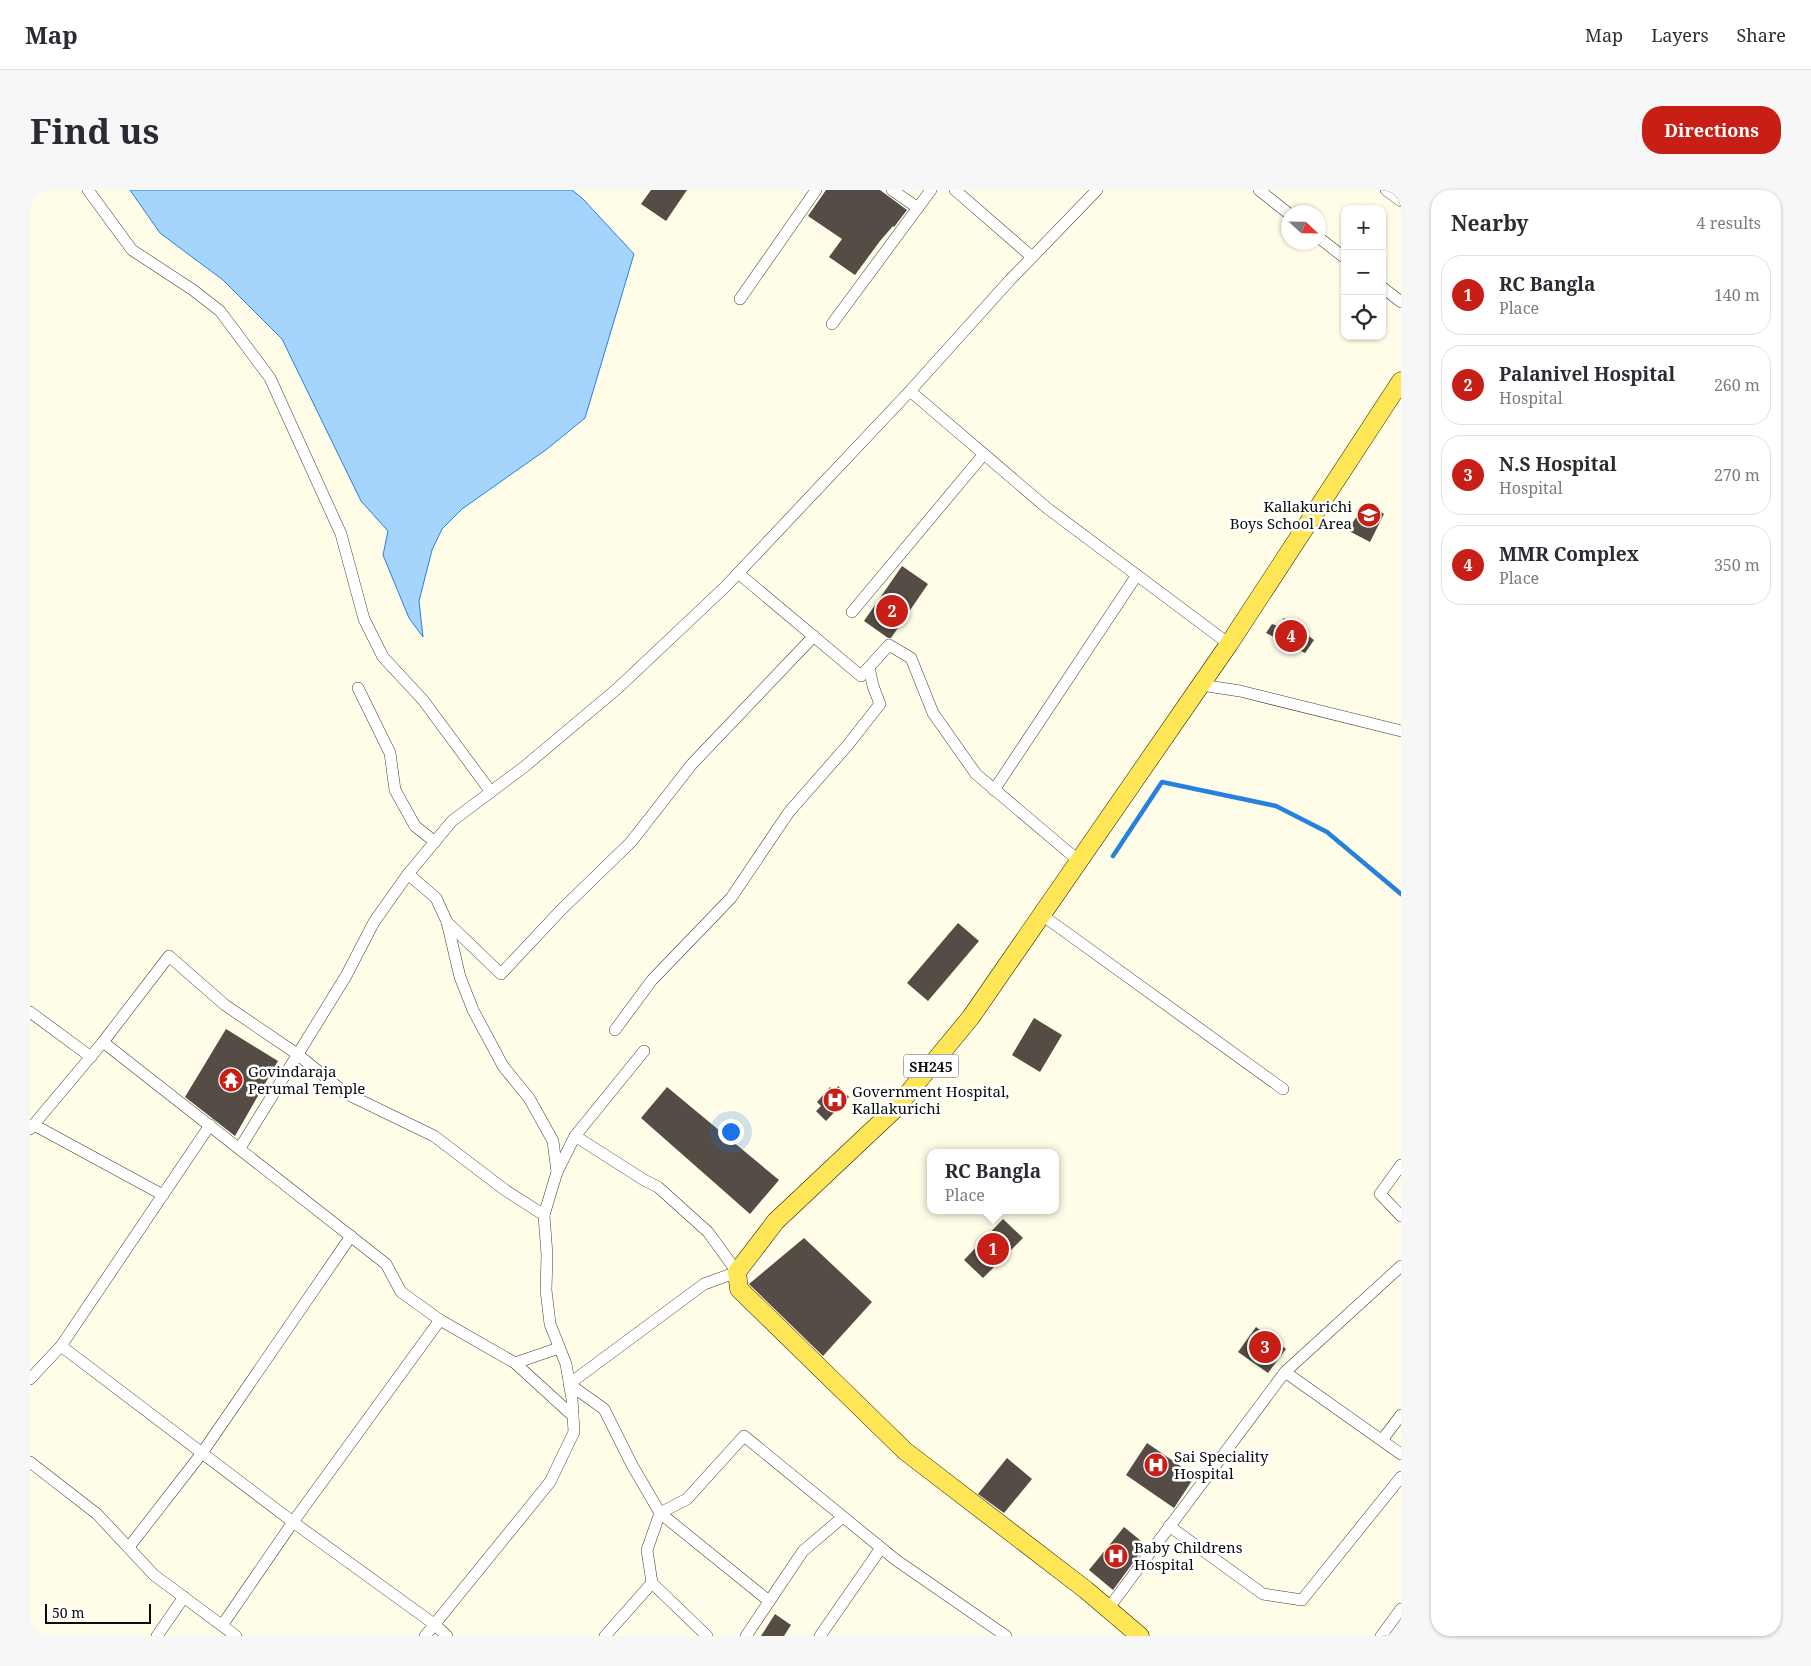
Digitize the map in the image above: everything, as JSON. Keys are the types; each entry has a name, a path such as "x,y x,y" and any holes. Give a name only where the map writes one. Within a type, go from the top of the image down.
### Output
{"main road":[{"name":"SH245","path":"737,1272 776,1221 896,1108 970,1018 1229,644 1401,381"},
{"path":"737,1272 740,1288 905,1451 1086,1590 1140,1636"}],"street":[{"path":"88,190 132,250 193,290 220,311 270,378 341,534 364,619 384,658 423,700 491,792"},
{"path":"740,299 816,190"},
{"path":"892,190 918,208"},
{"path":"832,324 932,190"},
{"path":"955,190 1032,257"},
{"path":"240,1148 346,976 374,922 408,874 452,821 524,767 618,688 738,573 910,392 1032,257 1097,190"},
{"path":"1259,190 1281,207"},
{"path":"1386,190 1401,201"},
{"path":"1326,243 1341,255"},
{"path":"1386,290 1401,302"},
{"path":"910,392 1047,508 1229,644"},
{"path":"852,612 984,454"},
{"path":"738,573 862,676 890,645 910,658 934,713 976,774 1079,860"},
{"path":"994,790 1137,575"},
{"path":"448,922 501,974 561,910 631,842 692,764 814,636"},
{"path":"615,1030 652,980 731,898 789,812 880,704 873,686 869,667"},
{"path":"1200,685 1240,691 1401,731"},
{"path":"358,688 390,753 394,790 415,826 435,842"},
{"path":"408,874 436,898 448,922 460,977 473,1010 503,1066 529,1098 553,1141 557,1172"},
{"path":"1042,915 1283,1089"},
{"path":"163,1196 32,1127 103,1042 169,956 225,1004 297,1054 345,1093 434,1136 505,1190 544,1215"},
{"path":"30,1012 91,1056"},
{"path":"103,1042 386,1264 401,1292 440,1320 515,1363 573,1416"},
{"path":"425,1636 550,1482 574,1432 566,1364 550,1324 546,1290 547,1255 544,1215 557,1172 575,1136 644,1051"},
{"path":"30,1379 61,1346 210,1125"},
{"path":"569,1384 704,1284 737,1272 708,1232 658,1187 575,1136"},
{"path":"1401,1165 1380,1194 1401,1216"},
{"path":"128,1547 202,1453 351,1236"},
{"path":"1108,1609 1285,1372 1401,1266"},
{"path":"222,1624 293,1522 440,1320"},
{"path":"61,1346 293,1522 434,1624 447,1636"},
{"path":"515,1363 560,1348"},
{"path":"1285,1372 1401,1454"},
{"path":"569,1384 604,1409 632,1465 660,1513 769,1601"},
{"path":"1382,1440 1401,1415"},
{"path":"707,1636 652,1583 647,1550 660,1513 687,1500 744,1436 881,1548 1006,1636"},
{"path":"30,1462 97,1514 154,1575 236,1636"},
{"path":"1169,1526 1263,1594 1302,1600 1401,1477"},
{"path":"746,1636 802,1551 843,1517"},
{"path":"820,1636 881,1548"},
{"path":"605,1636 652,1583"},
{"path":"156,1636 184,1597"},
{"path":"1381,1636 1401,1608"}],"water":[{"path":"130,190 572,190 583,199 634,254 585,418 547,449 462,509 442,529 432,550 419,601 423,637 409,618 383,555 388,531 361,501 282,339 223,280 160,233"}],"building":[{"path":"651,190 687,190 666,221 641,204"},
{"path":"826,190 880,190 907,210 880,241 855,275 829,257 842,239 808,216"},
{"path":"1367,503 1384,514 1370,542 1347,530"},
{"path":"902,566 928,584 891,638 888,638 864,621"},
{"path":"1284,618 1314,640 1305,653 1266,633 1272,624 1278,626"},
{"path":"958,923 979,941 928,1001 907,983"},
{"path":"1034,1018 1062,1035 1040,1072 1012,1055"},
{"name":"Govindaraja Perumal Temple","path":"226,1029 278,1061 235,1136 185,1097"},
{"path":"838,1086 849,1097 826,1121 816,1111 821,1106 817,1102 830,1087 834,1091"},
{"path":"667,1087 779,1180 750,1214 641,1118"},
{"path":"1003,1219 1023,1238 983,1278 964,1260"},
{"path":"804,1238 872,1302 823,1356 749,1284"},
{"path":"1256,1327 1286,1349 1268,1373 1238,1352"},
{"path":"1147,1443 1195,1476 1174,1508 1126,1475"},
{"path":"1007,1458 1032,1479 1004,1513 978,1494"},
{"path":"1124,1527 1146,1545 1113,1590 1089,1570"},
{"path":"775,1614 791,1625 784,1636 761,1636"}],"waterway":[{"path":"1113,856 1162,782 1276,806 1327,832 1401,894"}],"place":[{"name":"Kallakurichi Boys School Area","path":"1369,515"},
{"name":"Palanivel Hospital","path":"892,611"},
{"name":"MMR Complex","path":"1291,636"},
{"name":"Govindaraja Perumal Temple","path":"231,1080"},
{"name":"Government Hospital, Kallakurichi","path":"835,1100"},
{"name":"RC Bangla","path":"993,1249"},
{"name":"N.S Hospital","path":"1265,1347"},
{"name":"Sai Speciality Hospital","path":"1156,1465"},
{"name":"Baby Childrens Hospital","path":"1116,1556"}]}
